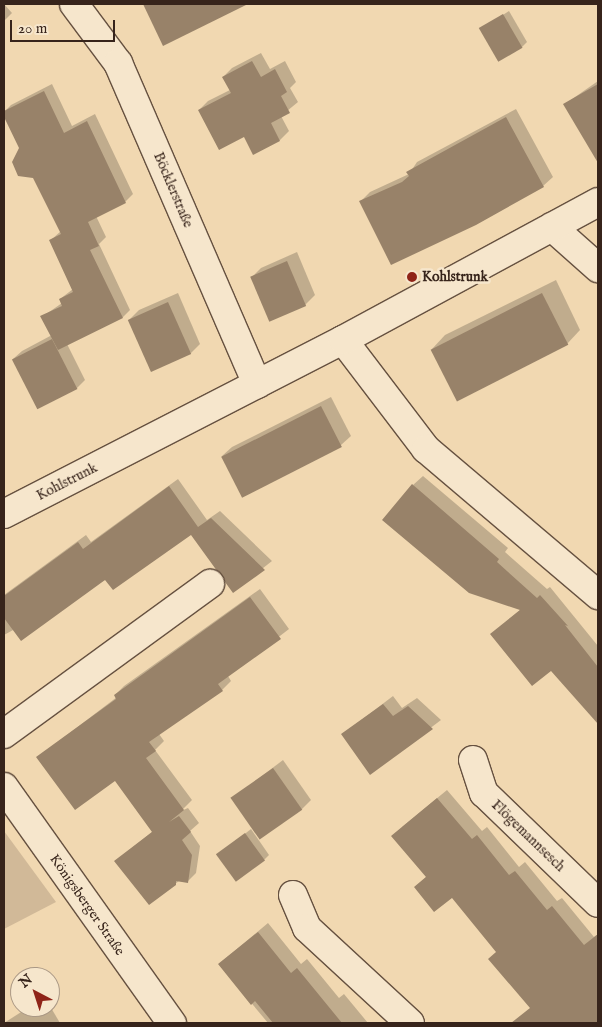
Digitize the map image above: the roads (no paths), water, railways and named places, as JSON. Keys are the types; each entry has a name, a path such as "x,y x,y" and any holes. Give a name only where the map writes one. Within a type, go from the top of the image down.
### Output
{"street":[{"name":"Böcklerstraße","path":"74,4 118,63 257,384"},
{"name":"Kohlstrunk","path":"4,514 343,340 598,202"},
{"path":"552,227 598,268"},
{"path":"343,340 426,450 598,595"},
{"path":"4,734 210,584"},
{"name":"Flögemannsesch","path":"473,760 484,793 598,903"},
{"name":"Königsberger Straße","path":"4,787 172,1023"},
{"path":"293,895 307,928 410,1023"}],"place":[{"name":"Kohlstrunk","path":"412,277"}]}
